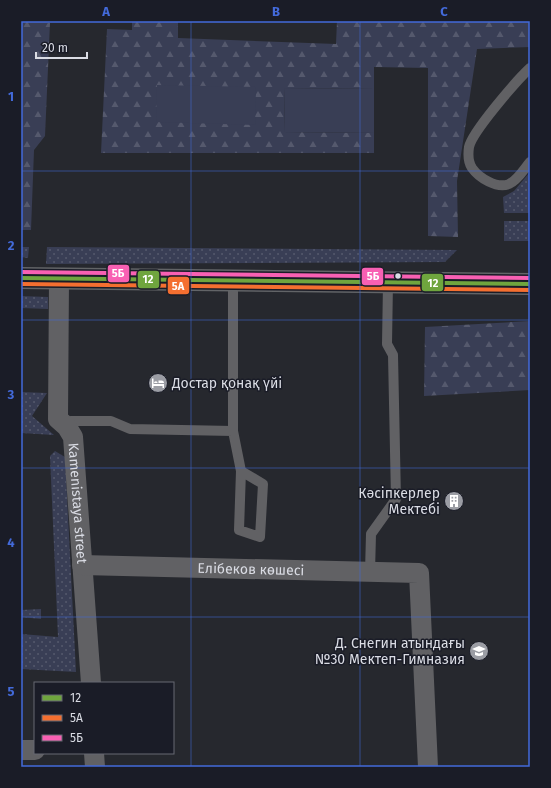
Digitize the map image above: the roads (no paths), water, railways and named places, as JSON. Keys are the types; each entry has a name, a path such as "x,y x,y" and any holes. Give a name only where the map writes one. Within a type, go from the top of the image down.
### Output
{"main road":[{"path":"21,278 59,280 530,284"}],"street":[{"name":"Kamenistaya street","path":"59,280 58,419 67,427 73,437 91,682"},
{"name":"Елібеков көшесі","path":"82,565 420,573 428,767"},
{"path":"21,750 34,750"},
{"path":"94,754 95,767"}],"lane":[{"path":"530,68 478,128 469,146 468,156 472,169 496,185 503,185 516,179 530,162"},
{"path":"233,281 233,431 242,472 240,530 260,537 263,484 242,472"},
{"path":"370,572 371,534 396,499 393,355 387,344 388,283"},
{"path":"71,421 111,421 130,429 233,431"}],"place":[{"name":"Достар қонақ үйі","path":"158,383"},
{"name":"Кәсіпкерлер Мектебі","path":"454,501"},
{"name":"Д. Снегин атындағы №30 Мектеп-Гимназия","path":"479,651"}]}
